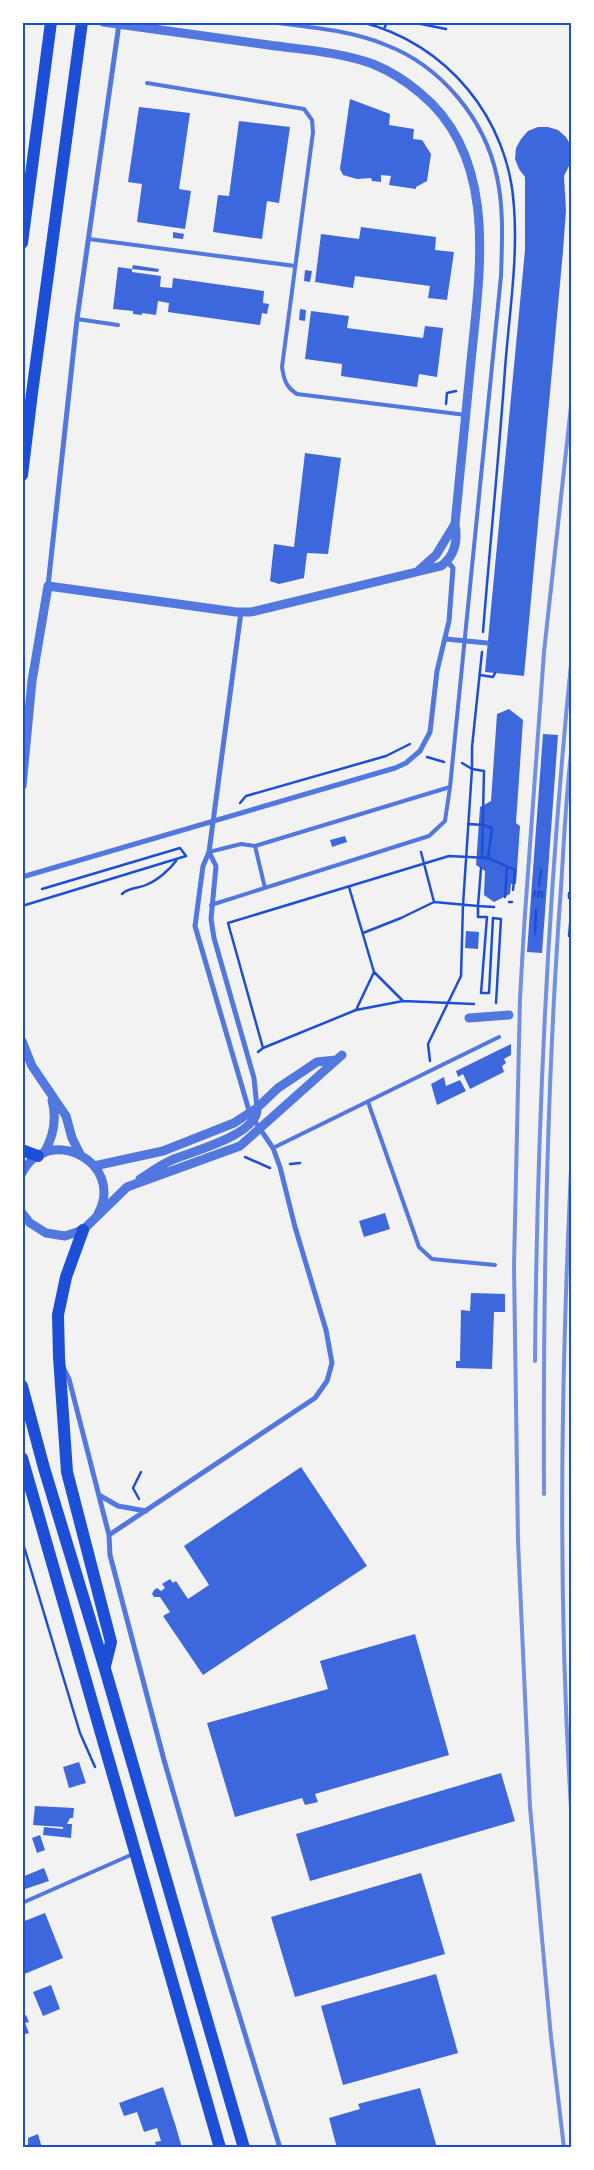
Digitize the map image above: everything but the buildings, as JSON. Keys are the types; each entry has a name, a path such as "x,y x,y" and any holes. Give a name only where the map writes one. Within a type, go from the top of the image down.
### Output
{"main road":[{"path":"22,243 51,22"},
{"path":"22,475 82,22"},
{"path":"22,1150 41,1154"},
{"path":"83,1230 66,1277 58,1315 59,1358 67,1472 110,1642 105,1669"},
{"path":"22,1386 44,1468 105,1669 244,2148"},
{"path":"22,1458 220,2148"}],"street":[{"path":"48,586 250,612 419,570 432,569 448,561 455,546 457,535 455,524 479,286 478,203 470,166 459,140 440,113 421,94 390,72 349,57 103,22"},
{"path":"22,786 32,681 48,586 77,319 120,22"},
{"path":"419,570 436,555 455,524"},
{"path":"22,877 394,768 413,758 424,746 430,732 437,671 446,640 453,568 448,561"},
{"path":"109,1535 315,1398 327,1381 332,1363 328,1338 272,1148 255,1118 195,926 203,866 210,852 241,612"},
{"path":"446,640 487,643"},
{"path":"210,852 216,866 210,919 254,1078 255,1118"},
{"path":"469,1018 509,1015"},
{"path":"22,1041 32,1066 66,1116 72,1138 80,1154"},
{"path":"22,1213 30,1223 46,1233 65,1236 83,1230 127,1187 172,1160 234,1136 255,1118 326,1072 339,1058 317,1062 278,1088 255,1118 240,1146 127,1187"},
{"path":"22,1173 30,1162 41,1154 51,1142 54,1127 54,1109 50,1093"},
{"path":"94,1166 163,1151 234,1123 255,1118"},
{"path":"41,1154 56,1150 68,1150 80,1154 94,1166 104,1191 103,1201 96,1218"},
{"path":"59,1358 69,1379 109,1535 110,1555 164,1760 213,1930 280,2148"},
{"path":"99,1495 118,1506 146,1511"}],"lane":[{"path":"211,905 429,836 445,821 450,788 501,276 500,199 492,160 482,134 455,94 443,81 415,59 386,44 365,38 270,22"},
{"path":"147,83 304,109 312,120 313,132 282,367 284,380 288,388 297,394 466,415"},
{"path":"88,239 295,266"},
{"path":"77,319 118,325"},
{"path":"210,852 241,844 255,846 450,788"},
{"path":"255,846 265,888"},
{"path":"272,1148 499,1037"},
{"path":"368,1102 419,1247 432,1259 495,1264"},
{"path":"22,1903 135,1853"}],"path":[{"path":"361,22 384,29 387,22"},
{"path":"411,23 446,29"},
{"path":"480,666 485,665"},
{"path":"480,675 493,677 495,673"},
{"path":"238,804 246,796 386,756 410,744"},
{"path":"426,756 444,762"},
{"path":"462,763 472,769 484,771 486,778 482,824 482,858"},
{"path":"430,1062 428,1044 461,976 463,905 472,769"},
{"path":"468,824 482,824 492,828 488,858"},
{"path":"22,906 186,856 180,848 42,889"},
{"path":"421,852 434,902"},
{"path":"263,1048 228,923 449,856 488,858 515,870 513,890"},
{"path":"122,894 126,890 148,884 172,867 177,860"},
{"path":"505,897 507,867"},
{"path":"481,868 478,916 487,917 481,993 489,994 493,918 501,919 496,1003"},
{"path":"539,885 541,870"},
{"path":"349,887 374,972 403,1001"},
{"path":"538,891 538,897 538,891"},
{"path":"569,893 569,898"},
{"path":"363,933 434,902 494,907"},
{"path":"535,934 536,910"},
{"path":"569,936 571,912"},
{"path":"356,1010 374,972"},
{"path":"257,1053 263,1048 356,1010 403,1001 473,1004"},
{"path":"290,1164 300,1163"},
{"path":"141,1472 133,1488 146,1511"}],"railway":[{"path":"564,2148 551,2037 530,1807 518,1541 514,1266 520,998 524,928 544,652 572,397"},
{"path":"535,1361 538,1184 545,1008 556,831 572,654"},
{"path":"544,1494 544,1342 549,1115 556,964 572,745"},
{"path":"572,1149 565,1317 562,1486 564,1654 572,1823"}]}
